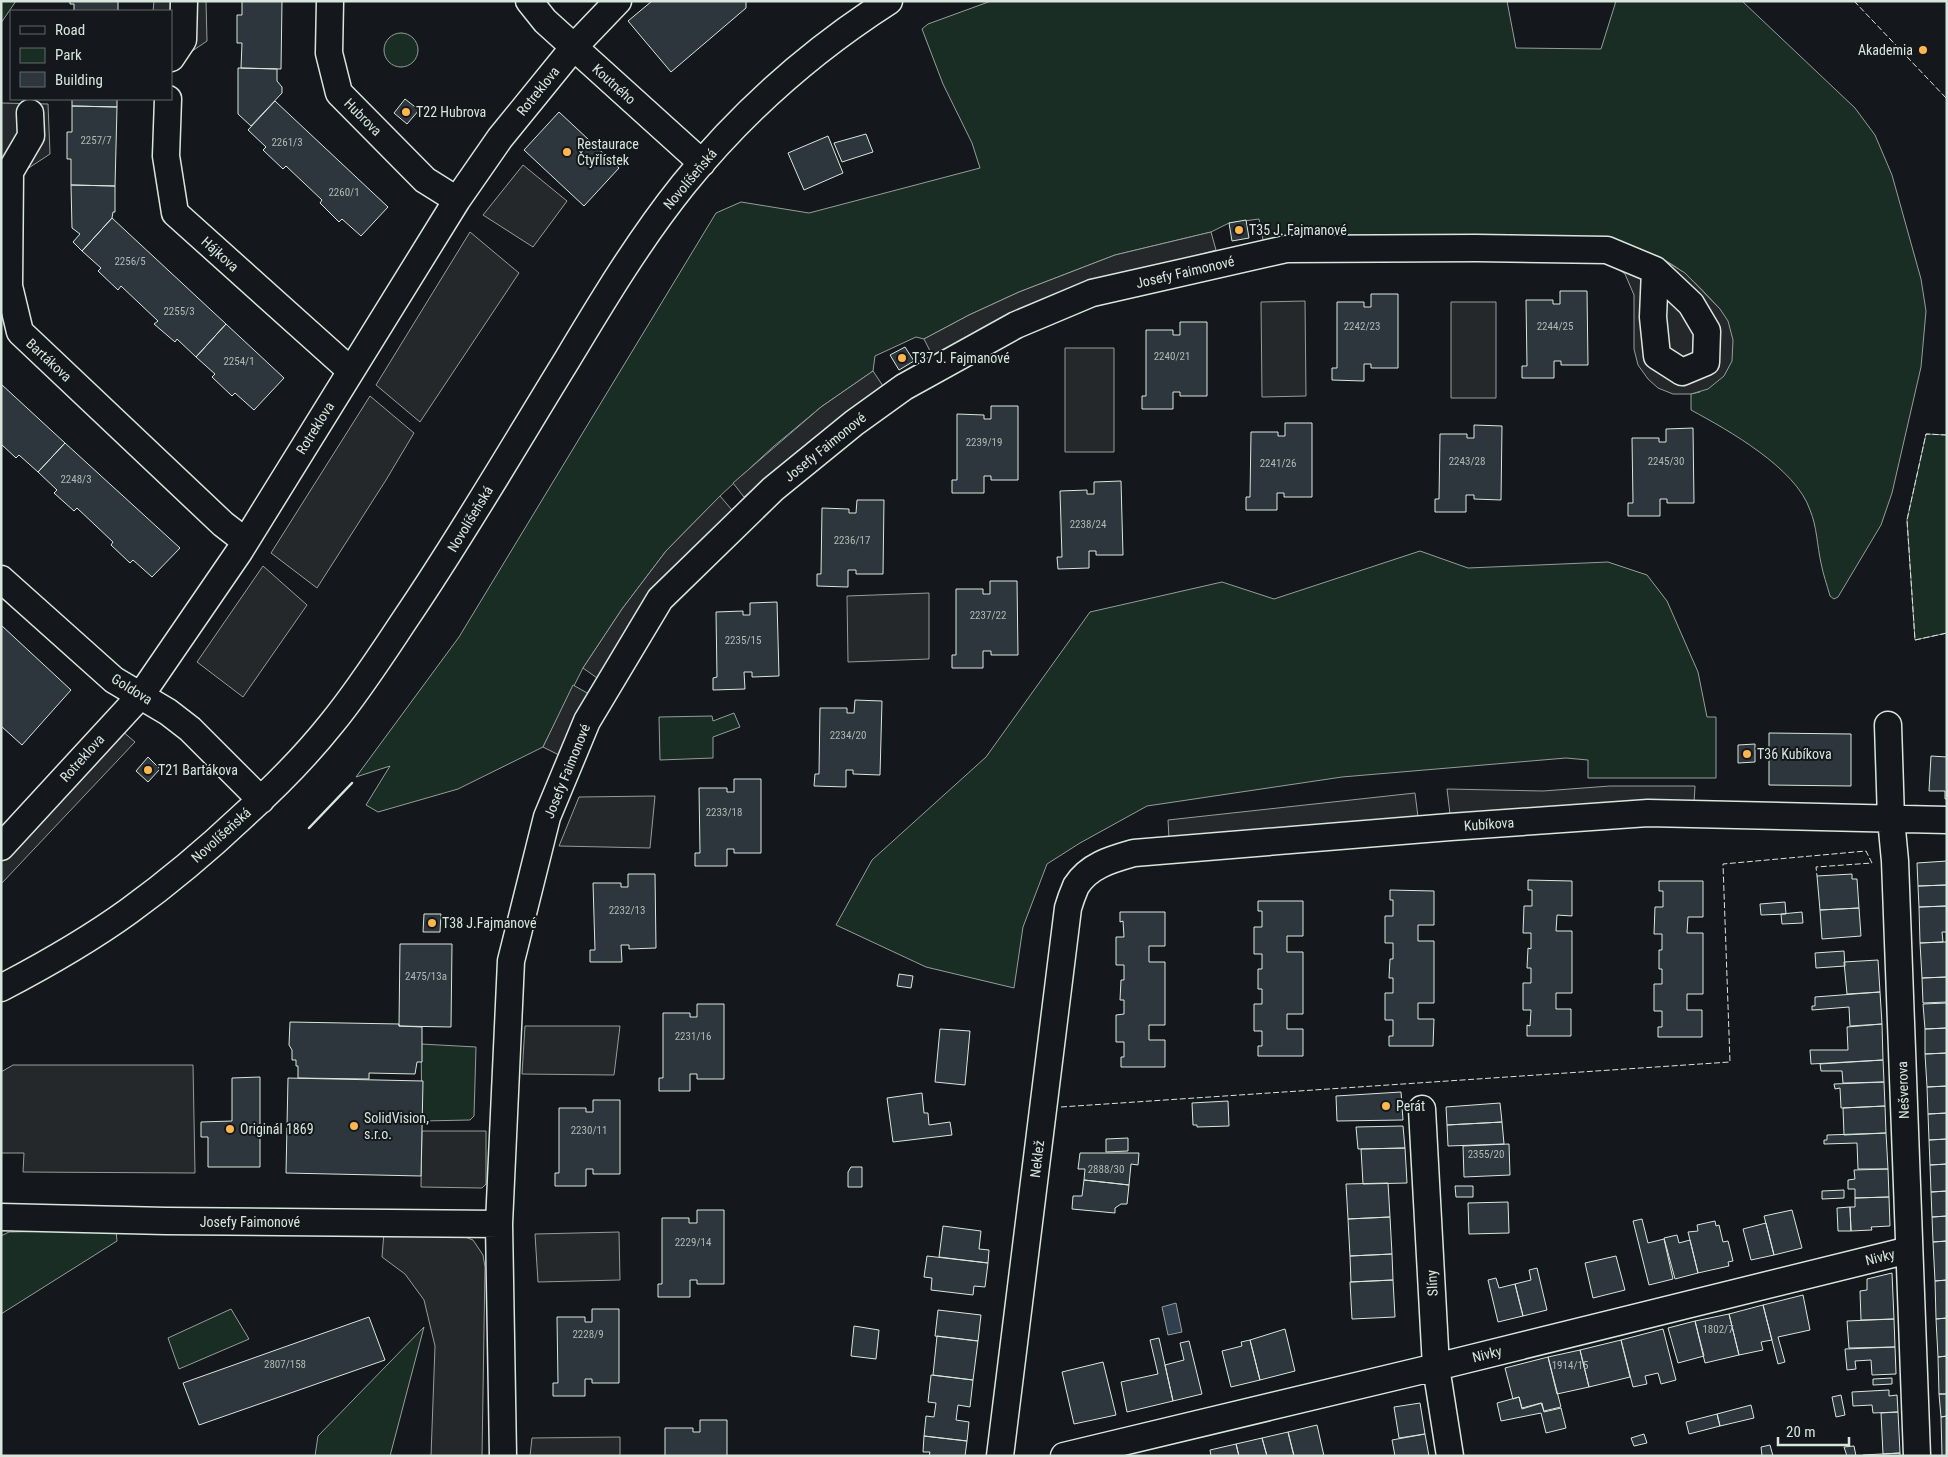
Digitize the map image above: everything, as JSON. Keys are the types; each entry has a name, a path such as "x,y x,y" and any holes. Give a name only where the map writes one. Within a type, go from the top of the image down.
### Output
{"street":[{"path":"172,56 183,40 184,1"},
{"name":"Hubrova","path":"330,1 329,53 339,93 425,180 457,200"},
{"name":"Koutného","path":"529,1 545,21 702,164"},
{"name":"Rotreklova","path":"1,846 141,695 245,541 457,200 500,138 574,47 618,1"},
{"name":"Novolíšeňská","path":"1,988 65,952 127,913 210,846 310,750 371,672 437,572 618,276 657,219 702,164 756,106 832,39 889,1"},
{"name":"Hájkova","path":"168,100 166,156 175,213 351,370"},
{"name":"Bartákova","path":"30,113 30,136 10,172 10,286 20,332 223,524 245,541"},
{"name":"Josefy Faimonové","path":"503,1456 499,1224 511,961 547,817 587,721 660,599 773,489 854,423 904,387 1016,325 1092,293 1286,249 1476,248 1607,250 1655,270"},
{"name":"Goldova","path":"1,579 114,680 168,712 190,729 260,800"},
{"name":"Nešverova","path":"1888,725 1891,819 1895,861 1917,1456"},
{"name":"Kubíkova","path":"1091,869 1134,853 1460,826 1648,813 1947,820"},
{"name":"Neklež","path":"1000,1456 1068,908 1077,885 1091,869"},
{"name":"Slíny","path":"1422,1109 1436,1366 1450,1456"},
{"name":"Josefy Faimonové","path":"1,1217 166,1221 499,1224"},
{"name":"Nivky","path":"1064,1456 1909,1250"}],"green space":[{"path":"1,1 16,1 1,23"},
{"path":"991,1 1507,1 1516,48 1601,49 1616,1 1742,1 1855,108 1875,135 1892,175 1921,279 1926,311 1921,367 1892,493 1881,525 1838,597 1834,599 1830,596 1822,567 1816,529 1810,510 1802,494 1791,479 1776,465 1741,439 1691,410 1691,394 1700,392 1720,309 1690,278 1676,267 1658,257 1608,239 1349,235 1263,240 1259,219 1229,223 1211,232 1115,255 1019,292 969,315 924,339 916,337 875,356 873,371 821,407 774,446 720,496 666,551 622,609 583,668 543,747 458,789 378,812 366,805 390,766 356,777 459,637 716,213 741,202 809,213 980,168 972,143 943,84 922,29 928,24"},
{"path":"401,33 408,34 413,38 417,43 417,57 413,62 408,66 401,67 394,66 389,62 385,57 384,50 385,43 389,38 394,34"},
{"path":"1926,434 1947,435 1947,633 1915,640 1907,520"},
{"path":"1420,551 1468,568 1608,562 1647,575 1667,601 1698,672 1707,717 1716,717 1716,778 1588,778 1588,760 1566,758 1342,777 1147,806 1080,843 1047,864 1023,927 1014,988 926,967 836,925 872,860 986,757 1090,612 1222,582 1274,599"},
{"path":"734,713 740,727 713,737 713,758 660,760 659,717 712,716 713,721"},
{"path":"421,1044 476,1047 474,1116 470,1120 422,1121"},
{"path":"116,1230 117,1241 1,1314 1,1236 9,1232"},
{"path":"231,1309 249,1339 179,1369 168,1338"},
{"path":"424,1327 390,1456 315,1456 318,1436"}],"shaded area":[{"path":"154,1 206,1 207,41 179,60 172,10 153,10"},
{"path":"1,103 48,104 50,154 21,173 1,173"},
{"path":"523,165 567,201 533,247 483,215"},
{"path":"470,232 519,273 420,422 376,385"},
{"path":"1211,232 1216,250 1090,285 932,355 924,339 969,315 1019,292 1115,255"},
{"path":"1638,248 1657,256 1685,273 1720,309 1728,321 1733,340 1732,361 1724,376 1708,389 1691,394 1673,394 1658,388 1648,379 1638,365 1634,349 1634,295 1625,274 1618,269"},
{"path":"1305,301 1306,396 1262,397 1261,302"},
{"path":"1451,302 1496,302 1496,398 1451,398"},
{"path":"1065,348 1114,348 1114,452 1065,452"},
{"path":"873,371 883,386 793,455 744,497 733,483 821,407"},
{"path":"370,396 414,433 317,588 271,553"},
{"path":"720,496 732,510 683,563 597,678 583,668 622,609 666,551"},
{"path":"263,566 307,605 243,697 197,662"},
{"path":"929,593 929,659 848,662 847,596"},
{"path":"573,685 589,694 559,755 543,747"},
{"path":"121,730 135,742 1,884 1,856"},
{"path":"1610,786 1695,786 1694,804 1631,803 1450,814 1447,789 1543,791"},
{"path":"1415,793 1418,817 1169,838 1168,820"},
{"path":"655,796 650,848 559,846 579,797"},
{"path":"525,1026 620,1026 614,1075 522,1074"},
{"path":"13,1065 193,1065 195,1173 23,1172 24,1153 1,1153 1,1072"},
{"path":"422,1131 486,1131 486,1184 482,1188 421,1187"},
{"path":"384,1232 452,1232 473,1240 483,1255 485,1267 482,1456 431,1456 435,1346 424,1300 405,1274 382,1257"},
{"path":"619,1232 620,1280 538,1282 535,1234"},
{"path":"620,1437 620,1456 530,1456 532,1438"}],"water":[{"path":"1176,1303 1182,1332 1168,1335 1162,1307"}],"building":[{"path":"70,1 118,1 118,10 74,10 74,4 70,4"},
{"path":"242,1 282,1 281,69 241,68 242,43 237,43 237,15 242,15"},
{"path":"652,1 746,1 746,8 671,72 628,21"},
{"path":"238,68 277,69 277,81 282,87 282,93 251,126 238,114"},
{"name":"T22 Hubrova","path":"405,99 419,110 407,124 394,113"},
{"path":"72,100 117,100 117,107 72,106"},
{"path":"275,101 388,207 361,236 342,219 339,222 320,203 322,200 286,166 283,169 263,150 266,147 248,130"},
{"path":"72,106 117,107 115,186 71,185 71,159 67,159 67,132 72,132"},
{"path":"559,112 619,168 584,206 524,150"},
{"path":"866,134 873,152 842,162 834,143"},
{"path":"828,136 843,173 804,190 788,153"},
{"path":"71,185 115,186 115,212 113,212 112,218 82,251 73,242 80,234 72,228"},
{"path":"112,218 226,324 196,357 177,339 175,342 154,324 158,321 121,286 118,290 98,271 101,268 82,251"},
{"name":"T35 J. Fajmanové","path":"1246,220 1249,238 1232,241 1229,223"},
{"path":"1560,291 1587,291 1588,365 1561,365 1561,361 1554,361 1554,378 1522,378 1522,366 1527,366 1526,300 1553,300 1553,304 1560,304"},
{"path":"1371,294 1398,294 1398,368 1371,368 1371,364 1364,364 1364,381 1332,380 1332,368 1337,368 1337,302 1364,302 1364,307 1371,307"},
{"path":"1180,322 1207,322 1207,396 1180,396 1180,392 1173,392 1173,409 1142,409 1142,396 1146,396 1146,330 1173,330 1173,335 1180,335"},
{"path":"226,324 284,378 254,410 235,393 232,396 212,377 215,374 196,357"},
{"name":"T37 J. Fajmanové","path":"905,347 914,361 899,370 890,355"},
{"path":"1,384 65,443 38,472 19,455 16,458 1,444"},
{"path":"991,406 1018,406 1018,480 991,480 991,476 984,476 984,493 952,493 952,480 957,480 957,414 984,415 984,419 991,419"},
{"path":"1285,423 1312,423 1312,497 1284,497 1284,493 1277,493 1277,510 1246,510 1246,497 1250,497 1251,432 1278,432 1278,436 1285,436"},
{"path":"1474,425 1502,426 1501,500 1474,499 1474,495 1466,495 1466,512 1435,512 1435,499 1439,499 1440,434 1467,434 1467,438 1474,438"},
{"path":"1693,428 1694,503 1667,503 1667,499 1660,499 1660,516 1628,516 1628,503 1633,503 1632,438 1659,438 1659,442 1666,442 1666,429"},
{"path":"65,443 180,548 152,577 133,560 130,563 111,545 113,542 77,508 74,511 54,493 57,490 38,472"},
{"path":"1121,481 1123,555 1096,555 1096,551 1089,551 1089,568 1058,569 1057,557 1062,557 1060,491 1087,490 1087,494 1094,494 1094,482"},
{"path":"857,500 884,500 883,574 856,574 856,570 848,570 848,587 817,586 817,574 821,574 822,508 849,509 849,513 856,513"},
{"path":"990,581 1017,581 1018,655 991,655 991,651 983,651 983,668 952,668 952,655 956,655 956,589 983,589 983,594 990,594"},
{"path":"777,602 779,676 752,677 752,672 744,672 745,689 713,690 713,678 717,677 716,612 743,611 743,615 750,615 750,603"},
{"path":"1,625 71,690 22,745 1,726"},
{"path":"855,700 882,701 880,775 853,774 853,770 846,770 846,787 814,786 815,774 819,774 820,708 847,708 847,713 854,713"},
{"path":"1769,733 1851,734 1851,786 1769,785"},
{"name":"T36 Kubíkova","path":"1755,744 1755,762 1738,763 1738,745"},
{"path":"1931,756 1947,757 1947,799 1945,799 1945,791 1929,791"},
{"name":"T21 Bartákova","path":"148,757 160,769 148,782 136,771"},
{"path":"734,779 761,779 761,853 734,853 734,849 727,849 727,866 695,866 695,853 700,853 699,788 727,788 727,792 734,792"},
{"path":"1947,861 1947,885 1918,886 1917,863"},
{"path":"628,874 655,874 656,948 629,949 629,945 621,945 622,962 590,962 590,950 595,950 593,883 621,883 621,887 628,887"},
{"path":"1852,874 1852,879 1857,879 1859,908 1820,910 1817,876"},
{"path":"1528,880 1572,881 1572,916 1557,915 1556,931 1572,931 1572,993 1556,993 1556,1009 1571,1009 1571,1036 1527,1036 1527,1025 1530,1026 1531,1010 1523,1010 1523,983 1531,983 1531,968 1527,968 1528,948 1531,949 1531,933 1523,933 1524,906 1532,906 1532,890 1528,890"},
{"path":"1659,881 1703,881 1703,917 1688,917 1687,933 1703,933 1703,994 1687,994 1687,1010 1702,1010 1702,1037 1658,1037 1658,1027 1662,1027 1662,1011 1654,1011 1654,984 1662,984 1662,969 1659,969 1659,950 1662,950 1662,934 1654,934 1655,907 1663,907 1663,891 1659,891"},
{"path":"1947,885 1947,906 1919,907 1918,886"},
{"path":"1390,890 1434,891 1434,925 1418,925 1418,941 1434,941 1434,1003 1418,1003 1418,1019 1434,1019 1433,1046 1389,1046 1389,1036 1393,1036 1393,1020 1385,1020 1385,993 1393,993 1393,978 1389,978 1390,959 1393,959 1393,943 1385,943 1385,916 1393,916 1393,900 1390,900"},
{"path":"1258,901 1303,901 1303,936 1287,936 1287,952 1303,952 1303,1014 1287,1014 1287,1029 1303,1029 1303,1056 1258,1056 1258,1046 1262,1046 1262,1031 1254,1031 1254,1004 1262,1004 1262,989 1258,989 1258,969 1262,969 1262,954 1254,954 1254,927 1262,927 1262,911 1258,911"},
{"path":"1785,902 1786,914 1761,915 1760,904"},
{"path":"1947,906 1947,932 1942,932 1943,942 1920,943 1919,907"},
{"path":"1859,908 1861,936 1822,939 1820,910"},
{"path":"1120,912 1165,912 1165,946 1149,946 1149,962 1165,962 1165,1025 1149,1025 1149,1040 1165,1040 1165,1067 1121,1067 1121,1057 1124,1057 1124,1042 1116,1042 1116,1015 1124,1014 1124,1000 1120,1000 1121,980 1124,980 1124,965 1116,965 1116,937 1124,937 1123,921 1120,922"},
{"path":"1802,912 1803,923 1782,924 1781,914"},
{"name":"T38 J.Fajmanové","path":"424,914 441,914 440,932 423,932"},
{"path":"1947,942 1947,977 1922,978 1920,943"},
{"path":"400,944 452,944 451,1027 399,1026"},
{"path":"1844,951 1845,966 1816,968 1815,953"},
{"path":"1878,960 1880,992 1847,994 1844,962"},
{"path":"899,974 913,976 911,988 897,986"},
{"path":"1947,977 1947,1002 1923,1003 1922,978"},
{"path":"1880,992 1882,1024 1850,1026 1849,1007 1812,1010 1812,1006 1815,1006 1815,997"},
{"path":"1947,1003 1947,1028 1925,1029 1923,1004"},
{"path":"697,1004 724,1004 724,1079 697,1079 697,1074 690,1074 690,1091 659,1091 659,1078 663,1078 663,1013 690,1013 690,1017 697,1017"},
{"path":"290,1022 399,1024 399,1026 422,1027 422,1062 417,1062 415,1074 369,1073 369,1079 298,1078 298,1066 296,1066 296,1060 292,1060 292,1050 289,1045"},
{"path":"1882,1024 1883,1060 1811,1064 1810,1050 1848,1050 1847,1027"},
{"path":"1947,1028 1947,1053 1925,1054 1925,1029"},
{"path":"940,1029 970,1031 965,1085 935,1082"},
{"path":"1947,1053 1947,1086 1927,1087 1925,1054"},
{"path":"1883,1060 1884,1082 1843,1083 1842,1071 1821,1071 1820,1064"},
{"name":"Originál 1869","path":"260,1077 260,1167 208,1167 208,1137 201,1137 201,1122 232,1121 232,1078"},
{"name":"SolidVision, s.r.o.","path":"288,1078 423,1081 421,1176 286,1173"},
{"path":"1884,1082 1885,1106 1841,1108 1840,1088 1835,1089 1834,1084"},
{"path":"1947,1086 1947,1113 1928,1114 1927,1087"},
{"path":"1401,1092 1403,1120 1337,1121 1336,1096"},
{"path":"922,1093 924,1113 928,1113 929,1125 950,1122 952,1135 893,1142 887,1098"},
{"path":"593,1100 620,1100 620,1174 593,1174 593,1169 586,1169 586,1186 555,1186 555,1173 559,1173 559,1108 586,1108 586,1112 593,1112"},
{"path":"1228,1101 1229,1126 1197,1127 1197,1125 1193,1125 1192,1103"},
{"path":"1500,1103 1502,1122 1447,1125 1446,1107"},
{"path":"1885,1106 1886,1133 1844,1135 1843,1108"},
{"path":"1947,1113 1947,1139 1929,1140 1928,1114"},
{"path":"1502,1122 1504,1144 1448,1146 1447,1125"},
{"path":"1403,1126 1405,1148 1358,1149 1356,1127"},
{"path":"1886,1133 1888,1169 1858,1169 1857,1143 1824,1144 1824,1140 1827,1140 1827,1135"},
{"path":"1128,1138 1128,1151 1106,1152 1106,1139"},
{"path":"1947,1139 1947,1164 1930,1165 1929,1140"},
{"path":"1509,1144 1510,1175 1464,1177 1463,1146"},
{"path":"1405,1148 1407,1183 1363,1184 1361,1149"},
{"path":"1080,1153 1139,1153 1138,1165 1131,1164 1129,1185 1084,1180 1085,1169 1078,1169"},
{"path":"1947,1164 1947,1191 1931,1192 1930,1165"},
{"path":"851,1167 862,1167 862,1187 848,1187 848,1172"},
{"path":"1888,1169 1889,1197 1855,1198 1855,1189 1848,1189 1848,1180 1855,1179 1854,1170"},
{"path":"1084,1180 1129,1185 1127,1204 1121,1204 1115,1208 1115,1213 1072,1209 1073,1196 1082,1196"},
{"path":"1388,1183 1390,1217 1348,1219 1346,1184"},
{"path":"1455,1186 1473,1186 1473,1197 1456,1197"},
{"path":"1844,1190 1844,1198 1822,1199 1822,1191"},
{"path":"1947,1191 1947,1216 1932,1217 1931,1192"},
{"path":"1889,1197 1890,1226 1871,1227 1872,1230 1851,1231 1850,1207 1855,1207 1855,1198"},
{"path":"1508,1202 1509,1233 1469,1234 1468,1203"},
{"path":"1850,1207 1851,1231 1838,1231 1837,1208"},
{"path":"697,1210 724,1210 724,1284 697,1284 697,1280 690,1280 690,1297 658,1297 658,1284 662,1284 662,1218 689,1218 689,1223 697,1223"},
{"path":"1792,1210 1802,1248 1774,1255 1764,1216"},
{"path":"1947,1216 1947,1241 1933,1242 1932,1217"},
{"path":"1390,1217 1392,1254 1350,1256 1348,1219"},
{"path":"1642,1219 1648,1243 1664,1239 1673,1279 1649,1285 1633,1221"},
{"path":"1715,1221 1716,1226 1719,1225 1723,1242 1728,1241 1733,1261 1728,1262 1729,1266 1698,1273 1688,1232 1698,1231 1697,1225"},
{"path":"1766,1223 1774,1255 1751,1260 1743,1229"},
{"path":"943,1226 981,1231 979,1249 989,1250 988,1263 939,1257"},
{"path":"1677,1235 1679,1243 1690,1240 1698,1273 1675,1279 1664,1238"},
{"path":"1947,1241 1947,1280 1935,1281 1933,1242"},
{"path":"1392,1254 1393,1280 1351,1282 1350,1256"},
{"path":"927,1256 988,1263 985,1287 974,1286 973,1295 931,1290 932,1278 924,1277"},
{"path":"1616,1256 1625,1290 1593,1298 1585,1263"},
{"path":"1537,1268 1547,1310 1523,1316 1515,1284 1531,1280 1529,1270"},
{"path":"1892,1273 1894,1319 1861,1320 1860,1291 1867,1290 1867,1279"},
{"path":"1496,1278 1499,1288 1515,1284 1523,1316 1498,1322 1488,1280"},
{"path":"1393,1280 1395,1317 1352,1319 1350,1282"},
{"path":"1947,1280 1947,1318 1936,1319 1935,1281"},
{"path":"1803,1295 1810,1330 1778,1337 1785,1362 1778,1364 1763,1305"},
{"path":"1763,1305 1772,1340 1761,1342 1763,1350 1739,1355 1729,1314"},
{"path":"592,1309 619,1309 619,1383 592,1383 592,1379 585,1379 585,1396 553,1396 553,1383 558,1383 557,1317 585,1317 585,1322 592,1322"},
{"path":"938,1310 981,1315 978,1341 935,1336"},
{"path":"1729,1314 1739,1355 1705,1363 1695,1321"},
{"path":"369,1317 385,1360 199,1425 183,1383"},
{"path":"1947,1318 1947,1356 1938,1357 1936,1319"},
{"path":"1894,1319 1895,1347 1849,1348 1847,1321"},
{"path":"1695,1321 1704,1356 1678,1363 1668,1328"},
{"path":"854,1326 879,1330 876,1359 851,1356"},
{"path":"1285,1329 1295,1371 1260,1380 1250,1340"},
{"path":"1663,1329 1676,1380 1661,1384 1658,1373 1645,1376 1647,1384 1633,1387 1621,1340"},
{"path":"937,1336 978,1341 973,1380 933,1375"},
{"path":"1159,1338 1173,1401 1127,1412 1121,1382 1158,1374 1150,1340"},
{"path":"1250,1340 1260,1380 1231,1387 1222,1351 1242,1346 1241,1342"},
{"path":"1621,1340 1630,1377 1589,1387 1580,1350"},
{"path":"1189,1341 1202,1394 1173,1401 1165,1365 1184,1360 1180,1343"},
{"path":"1895,1347 1896,1374 1872,1375 1871,1360 1855,1361 1856,1369 1847,1370 1845,1349"},
{"path":"1580,1350 1589,1387 1557,1394 1548,1357"},
{"path":"1947,1356 1947,1394 1939,1394 1938,1357"},
{"path":"1548,1357 1561,1407 1544,1411 1541,1403 1522,1408 1519,1397 1513,1399 1505,1368"},
{"path":"1103,1362 1116,1415 1074,1424 1062,1372"},
{"path":"931,1375 973,1380 970,1407 958,1405 956,1420 969,1422 967,1441 924,1436 926,1416 934,1417 936,1403 928,1402"},
{"path":"1892,1378 1892,1384 1873,1385 1873,1379"},
{"path":"1889,1390 1889,1396 1897,1395 1898,1412 1873,1413 1872,1405 1853,1406 1852,1392"},
{"path":"1939,1394 1947,1394 1947,1416 1941,1417"},
{"path":"1841,1395 1845,1415 1836,1417 1832,1397"},
{"path":"1519,1397 1522,1409 1542,1403 1544,1412 1561,1408 1566,1428 1546,1433 1541,1413 1501,1421 1497,1403"},
{"path":"1420,1403 1425,1434 1399,1438 1394,1407"},
{"path":"1751,1405 1754,1418 1720,1426 1717,1414"},
{"path":"1898,1412 1900,1453 1883,1454 1881,1413"},
{"path":"1717,1414 1720,1426 1689,1434 1686,1422"},
{"path":"1947,1416 1947,1456 1942,1456 1941,1417"},
{"path":"700,1420 727,1420 727,1456 665,1456 665,1428 693,1428 693,1432 700,1432"},
{"path":"1317,1425 1324,1456 1294,1456 1288,1432"},
{"path":"1288,1432 1294,1456 1267,1456 1262,1438"},
{"path":"1425,1434 1429,1456 1395,1456 1392,1440"},
{"path":"1644,1434 1647,1443 1634,1446 1631,1438"},
{"path":"924,1436 967,1441 965,1456 929,1456 930,1452 923,1452"},
{"path":"1262,1438 1267,1456 1239,1456 1236,1444"},
{"path":"1236,1444 1239,1456 1211,1456 1210,1450"},
{"path":"1770,1445 1773,1456 1762,1456 1761,1447"},
{"path":"1854,1446 1856,1456 1847,1456 1844,1447"},
{"path":"1900,1453 1900,1456 1863,1456 1863,1455"}],"fence":[{"path":"1854,1 1947,99"},
{"path":"1947,435 1926,434 1907,520 1915,640 1947,633"},
{"path":"1061,1107 1730,1062 1723,864 1866,851 1872,863 1816,867 1817,876"}],"wall":[{"path":"309,828 352,783"}],"place":[{"name":"Akademia","path":"1923,50"},
{"name":"T22 Hubrova","path":"406,112"},
{"name":"Restaurace Čtyřlístek","path":"567,152"},
{"name":"T35 J. Fajmanové","path":"1239,230"},
{"name":"T37 J. Fajmanové","path":"902,358"},
{"name":"T36 Kubíkova","path":"1747,754"},
{"name":"T21 Bartákova","path":"148,770"},
{"name":"T38 J.Fajmanové","path":"432,923"},
{"name":"Perát","path":"1386,1106"},
{"name":"SolidVision, s.r.o.","path":"354,1126"},
{"name":"Originál 1869","path":"230,1129"}]}
